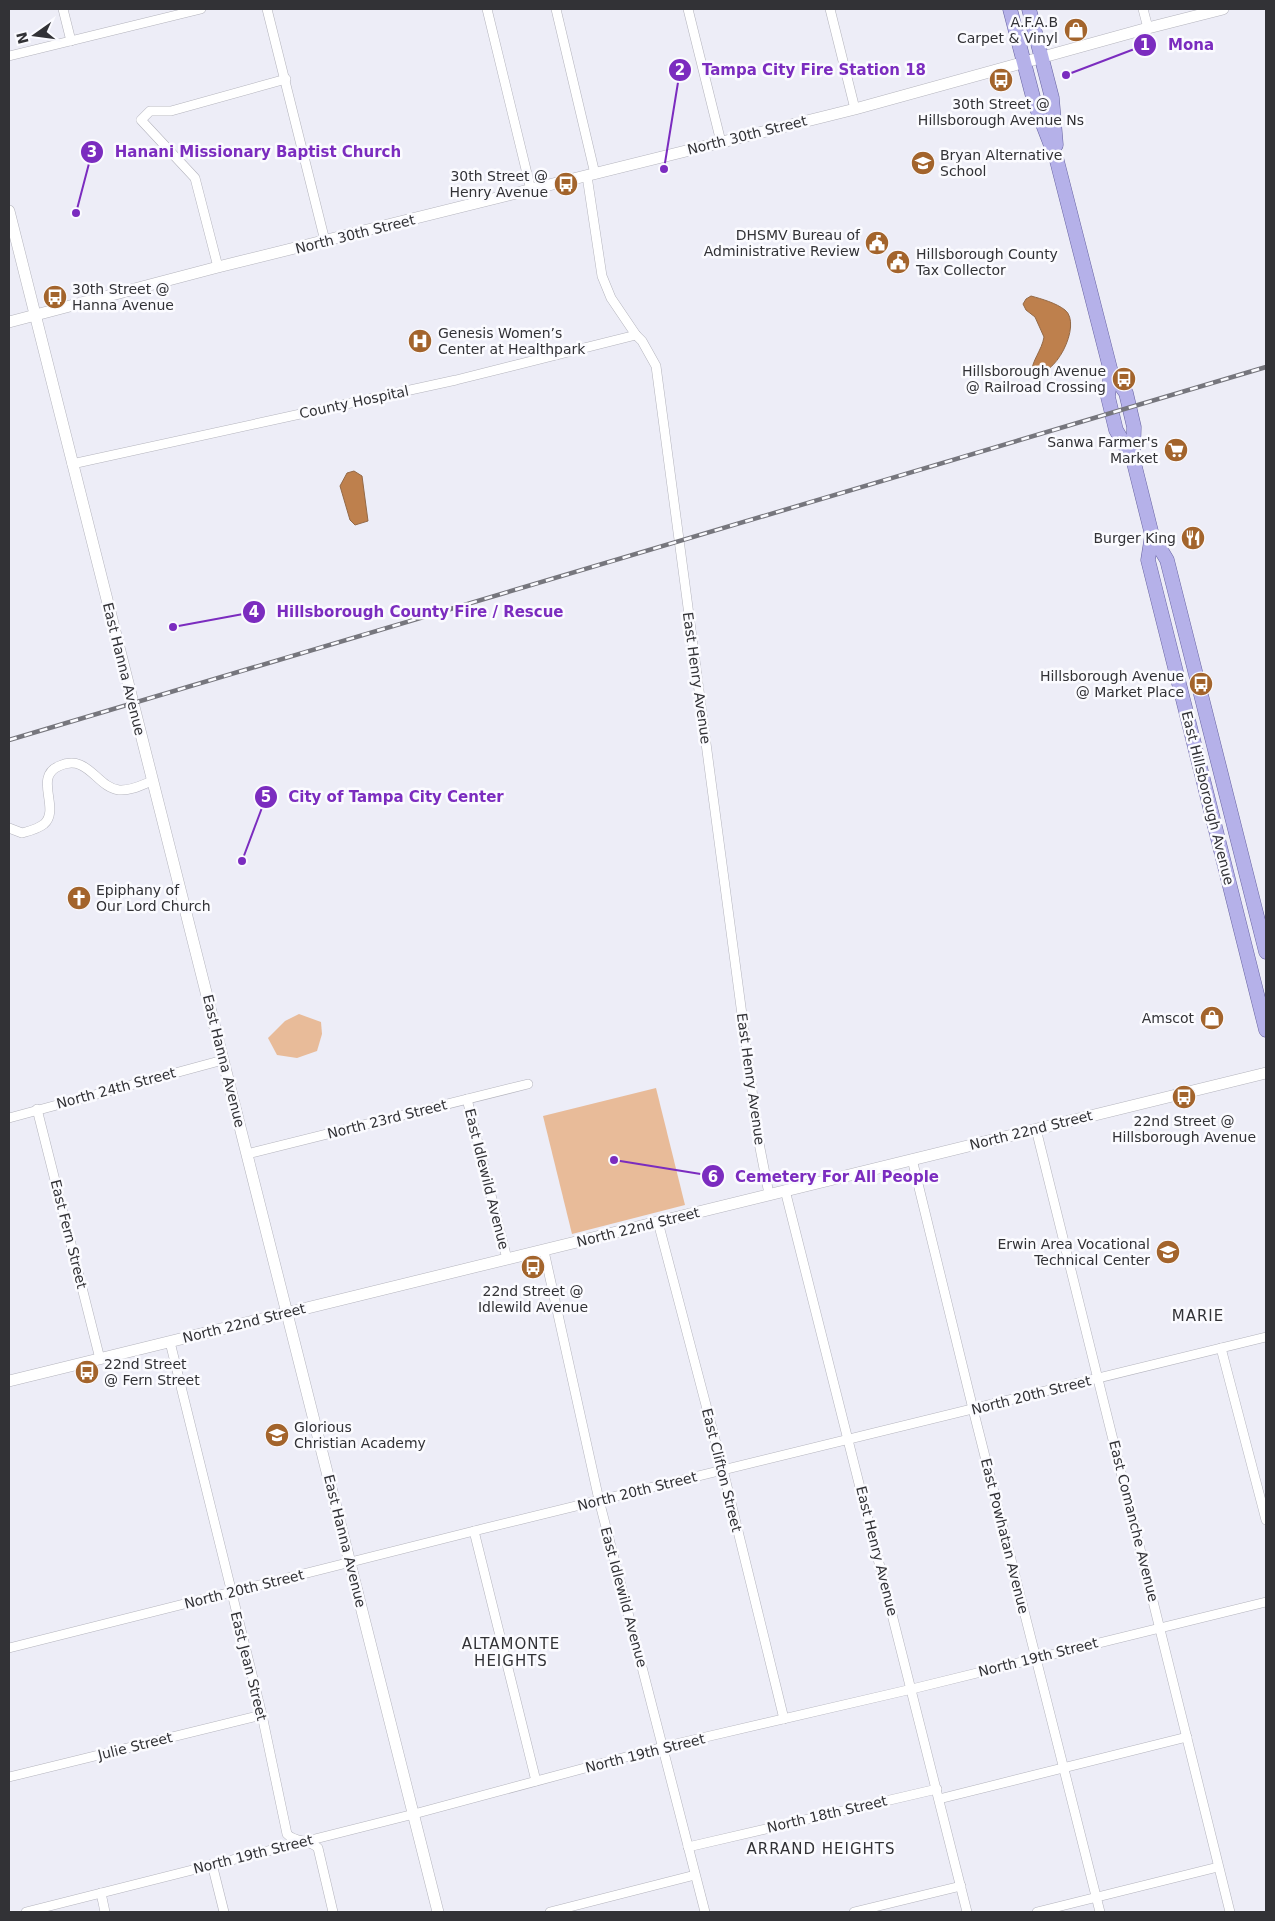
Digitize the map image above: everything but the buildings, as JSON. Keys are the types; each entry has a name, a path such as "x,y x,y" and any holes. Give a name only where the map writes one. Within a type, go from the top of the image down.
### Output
{"main road":[{"name":"East Hillsborough Avenue","path":"1010,9 1034,101 1057,161 1111,372 1126,393 1134,427 1133,459 1152,536 1168,560 1266,952"},
{"name":"East Hillsborough Avenue","path":"1029,9 1052,98 1057,161"},
{"name":"East Hillsborough Avenue","path":"1152,536 1148,560 1266,1030"}],"street":[{"path":"62,9 71,41"},
{"path":"9,56 201,9"},
{"path":"267,9 325,241"},
{"path":"487,9 531,190"},
{"path":"556,9 591,175"},
{"path":"688,9 721,142"},
{"path":"830,9 855,109"},
{"path":"1143,9 1148,28"},
{"name":"North 30th Street","path":"9,322 218,267 855,109 1223,9"},
{"path":"218,267 195,178 141,120 150,111 171,111 286,79"},
{"name":"East Henry Avenue","path":"591,175 602,276 611,298 642,341 656,366 759,1143 769,1194"},
{"name":"East Hanna Avenue","path":"9,211 438,1912"},
{"name":"County Hospital","path":"72,464 456,380 636,335"},
{"path":"9,828 22,833 44,824 48,818 49,810 46,784 48,778 56,767 68,763 85,766 96,777 117,790 129,790 152,781"},
{"name":"North 24th Street","path":"9,1118 223,1060"},
{"name":"North 22nd Street","path":"9,1381 1266,1073"},
{"name":"North 23rd Street","path":"247,1154 528,1084"},
{"name":"East Idlewild Avenue","path":"467,1098 507,1260"},
{"name":"East Fern Street","path":"37,1109 100,1359"},
{"name":"East Comanche Avenue","path":"1036,1129 1230,1912"},
{"name":"East Powhatan Avenue","path":"912,1159 1100,1912"},
{"name":"East Henry Avenue","path":"785,1190 967,1912"},
{"name":"East Clifton Street","path":"658,1222 723,1470 784,1719"},
{"name":"East Idlewild Avenue","path":"544,1251 599,1500 705,1912"},
{"name":"North 20th Street","path":"9,1648 599,1500 1266,1337"},
{"name":"East Jean Street","path":"170,1342 262,1715 287,1834 291,1838 302,1842 315,1844 318,1848 333,1912"},
{"path":"1221,1348 1266,1520"},
{"path":"474,1531 536,1780"},
{"name":"North 19th Street","path":"26,1912 414,1814 663,1747 912,1689 1266,1602"},
{"name":"Julie Street","path":"9,1777 262,1715"},
{"path":"939,1799 1186,1737"},
{"name":"North 18th Street","path":"688,1847 937,1789"},
{"path":"212,1864 224,1912"},
{"path":"1037,1912 1218,1867"},
{"path":"550,1912 695,1875"},
{"path":"854,1912 961,1886"},
{"path":"101,1893 105,1912"}],"shaded area":[{"path":"1031,296 1057,305 1065,310 1070,317 1071,327 1064,350 1049,368 1040,373 1032,372 1032,368 1044,337 1035,317 1026,310 1023,304"},
{"path":"354,471 362,476 368,521 355,525 350,520 340,486 347,473"},
{"path":"299,1014 321,1022 322,1034 317,1051 297,1058 277,1055 268,1038 285,1021"},
{"path":"656,1088 685,1205 572,1234 543,1116"}],"railway":[{"path":"9,740 1266,367"}],"place":[{"name":"A.F.A.B Carpet & Vinyl","path":"1076,30"},
{"name":"Mona","path":"1066,75"},
{"name":"30th Street @ Hillsborough Avenue Ns","path":"1001,80"},
{"name":"Bryan Alternative School","path":"923,163"},
{"name":"Tampa City Fire Station 18","path":"664,169"},
{"name":"30th Street @ Henry Avenue","path":"566,184"},
{"name":"Hanani Missionary Baptist Church","path":"76,213"},
{"name":"DHSMV Bureau of Administrative Review","path":"877,243"},
{"name":"Hillsborough County Tax Collector","path":"898,262"},
{"name":"30th Street @ Hanna Avenue","path":"55,297"},
{"name":"Genesis Women’s Center at Healthpark","path":"420,341"},
{"name":"Hillsborough Avenue @ Railroad Crossing","path":"1124,379"},
{"name":"Sanwa Farmer's Market","path":"1176,450"},
{"name":"Burger King","path":"1193,538"},
{"name":"Hillsborough County Fire / Rescue","path":"173,627"},
{"name":"Hillsborough Avenue @ Market Place","path":"1201,684"},
{"name":"City of Tampa City Center","path":"242,861"},
{"name":"Epiphany of Our Lord Church","path":"79,898"},
{"name":"Amscot","path":"1212,1018"},
{"name":"22nd Street @ Hillsborough Avenue","path":"1184,1097"},
{"name":"Cemetery For All People","path":"614,1160"},
{"name":"Erwin Area Vocational Technical Center","path":"1168,1252"},
{"name":"22nd Street @ Idlewild Avenue","path":"533,1267"},
{"name":"22nd Street @ Fern Street","path":"87,1372"},
{"name":"Glorious Christian Academy","path":"277,1435"}],"district":[{"name":"MARIE","path":"1198,1316"},
{"name":"ALTAMONTE HEIGHTS","path":"511,1652"},
{"name":"ARRAND HEIGHTS","path":"821,1849"}]}
